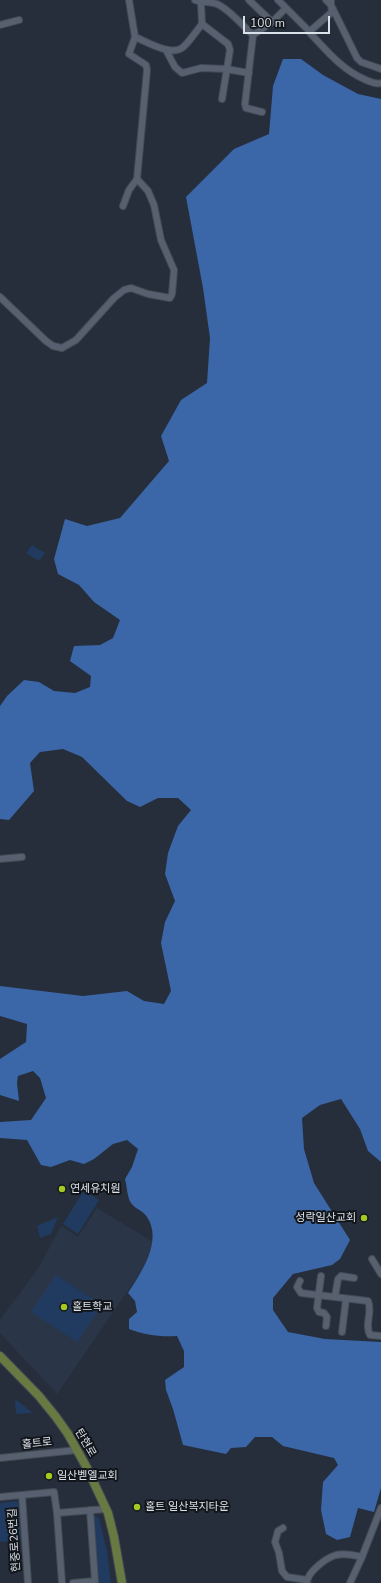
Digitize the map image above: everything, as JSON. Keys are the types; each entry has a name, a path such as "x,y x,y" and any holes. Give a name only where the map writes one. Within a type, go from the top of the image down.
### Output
{"main road":[{"name":"탄현로","path":"0,1356 39,1396 56,1416 68,1434 97,1487 106,1509 114,1537 122,1583"}],"street":[{"path":"123,206 129,190 137,179 147,70 146,65 129,54 135,37 129,0"},
{"path":"249,0 272,22"},
{"path":"278,0 306,28"},
{"path":"326,0 331,3 357,58 361,62 381,69"},
{"path":"222,99 230,50 228,44 202,24 198,1 216,3 253,35"},
{"path":"331,3 332,12 309,32 343,67 355,75 377,84 381,83"},
{"path":"262,112 246,108 245,104 253,35 272,22 286,8"},
{"path":"0,25 19,20"},
{"path":"135,37 166,50 183,48 202,24"},
{"path":"166,50 175,67 182,73 201,68 226,69 249,73"},
{"path":"0,297 46,341 53,346 62,348 76,340 114,298 124,290 131,288 148,294 170,298 172,294 174,270 161,240 154,206 148,191 137,179"},
{"path":"0,859 22,857"},
{"path":"372,1259 381,1274"},
{"path":"321,1276 317,1308 327,1317 326,1326"},
{"path":"335,1297 338,1279 341,1276 354,1278"},
{"path":"300,1281 297,1286 301,1293 368,1301 370,1306 368,1330 370,1335 381,1334"},
{"path":"342,1332 346,1299"},
{"name":"홀트로","path":"0,1458 77,1450"},
{"path":"0,1497 54,1492 62,1583"},
{"name":"현중로26번길","path":"22,1495 28,1583"},
{"path":"350,1583 381,1508"},
{"path":"57,1513 106,1509"},
{"path":"73,1583 95,1581 90,1510"},
{"path":"283,1528 278,1531 275,1542 282,1571 287,1577 307,1582 314,1569 336,1555 346,1554 362,1556"}],"shaded area":[{"path":"283,59 301,59 323,75 358,94 381,99 381,1162 368,1151 360,1129 341,1099 320,1105 302,1118 304,1149 314,1183 350,1240 340,1259 332,1265 293,1274 273,1298 273,1310 288,1332 325,1339 381,1342 381,1488 374,1512 358,1508 350,1537 337,1540 326,1534 321,1510 323,1482 338,1465 334,1458 283,1446 272,1437 255,1437 246,1447 231,1448 226,1454 183,1445 166,1390 165,1380 184,1367 184,1351 177,1336 152,1335 129,1329 129,1319 137,1312 135,1301 128,1293 144,1266 153,1236 147,1217 130,1201 125,1179 132,1167 138,1149 127,1140 113,1144 94,1159 84,1164 70,1160 51,1167 41,1165 27,1140 0,1138 0,1122 31,1120 46,1098 40,1078 33,1071 18,1076 17,1083 19,1101 0,1095 0,1059 26,1042 27,1024 0,1016 0,986 83,996 127,991 144,1001 164,1004 171,991 161,943 165,922 175,901 165,874 168,853 178,826 191,810 178,798 158,798 140,807 127,801 82,757 63,749 40,752 30,763 34,791 9,820 0,819 0,706 7,696 24,680 39,682 54,691 75,693 90,687 91,676 70,661 74,646 100,645 113,638 120,620 94,602 79,585 58,574 54,559 65,519 87,526 120,518 169,461 161,436 181,400 207,383 210,338 203,288 186,197 234,149 269,134 273,86"},
{"path":"32,545 45,553 39,561 26,553"},
{"path":"84,1190 99,1200 78,1234 63,1224"},
{"name":"홀트학교","path":"97,1208 153,1242 144,1267 57,1394 0,1333 0,1320 39,1267 61,1226 78,1237"},
{"path":"58,1217 51,1234 40,1238 37,1226"},
{"path":"56,1275 102,1305 77,1342 31,1312"},
{"path":"15,1399 33,1413 16,1414"},
{"path":"17,1501 21,1540 0,1542 0,1503"},
{"path":"95,1516 99,1518 107,1551 111,1583 99,1583 92,1519"}],"place":[{"name":"연세유치원","path":"62,1189"},
{"name":"성락일산교회","path":"364,1218"},
{"name":"홀트학교","path":"64,1307"},
{"name":"일산벧엘교회","path":"49,1476"},
{"name":"홀트 일산복지타운","path":"137,1507"}]}
